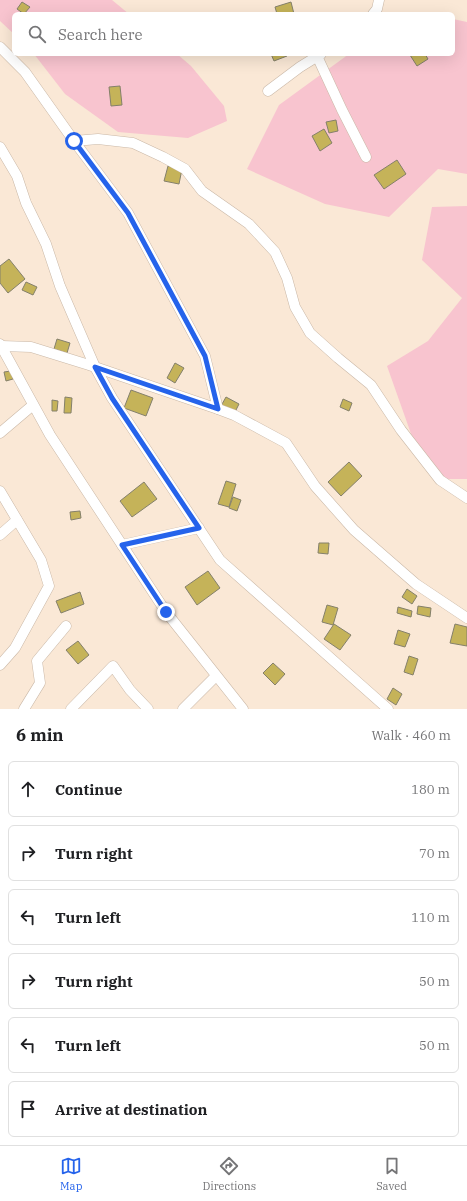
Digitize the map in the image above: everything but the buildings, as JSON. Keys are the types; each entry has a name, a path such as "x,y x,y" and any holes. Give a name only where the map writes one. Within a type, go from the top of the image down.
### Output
{"street":[{"path":"375,12 377,9 379,0"},
{"path":"0,47 25,72 128,213 205,356 218,409"},
{"path":"268,91 317,56"},
{"path":"319,56 342,110 366,156"},
{"path":"74,141 98,139 132,143 163,157 185,169 202,191 249,224 275,252 287,278 295,308 310,333 338,358 371,384 401,430 440,480 467,498"},
{"path":"0,147 17,176 26,203 46,244 60,286 95,367 112,398 220,560 388,709"},
{"path":"1,345 31,347 218,409 286,444 316,486 354,530 416,584 467,618"},
{"path":"1,345 50,435 166,612 243,709"},
{"path":"0,433 34,405"},
{"path":"0,491 41,560 49,586 15,648 0,665"},
{"path":"0,535 17,520"},
{"path":"122,545 199,528"},
{"path":"24,709 40,683 37,661 66,626"},
{"path":"71,709 113,666 130,690 148,709"},
{"path":"183,709 216,676"}],"shaded area":[{"path":"0,0 112,0 127,12 12,12 12,32 0,21"},
{"path":"455,19 467,22 467,174 438,169 389,217 325,204 247,169 279,105 346,56 455,56"},
{"path":"36,56 179,56 191,66 224,106 227,121 188,138 118,132 65,94"},
{"path":"467,206 467,479 438,479 415,445 387,366 428,341 462,298 422,260 432,207"}],"route":[{"path":"74,141 128,213 205,356 218,409 95,367 112,398 199,528 122,545 166,612"}]}
